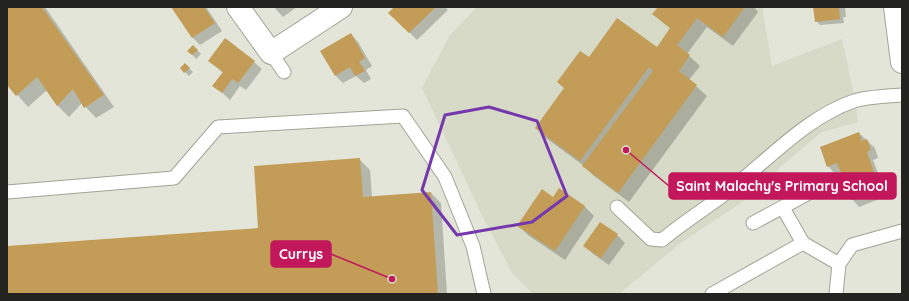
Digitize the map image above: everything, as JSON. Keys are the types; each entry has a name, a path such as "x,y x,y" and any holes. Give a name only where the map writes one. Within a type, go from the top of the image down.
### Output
{"street":[{"path":"238,7 271,53 341,7"},
{"path":"895,7 900,32 902,62"}],"lane":[{"path":"271,53 284,72"},
{"path":"617,206 651,239 662,240 680,225 726,194 796,135 826,113 855,100 902,95"},
{"path":"7,192 174,178 218,127 403,116 445,177 473,246 484,294"},
{"path":"753,223 820,187"},
{"path":"783,208 803,243 839,264"},
{"path":"836,294 839,264 852,244 902,231"},
{"path":"712,294 803,243"}],"highlighted area":[{"path":"489,107 537,121 567,196 532,222 457,235 422,190 445,115"}],"shaded area":[{"path":"477,7 762,7 772,66 842,39 855,100 858,122 822,132 780,167 771,183 682,242 619,294 533,294 512,273 482,215 422,88 450,35"}],"building":[{"path":"7,7 42,7 104,95 84,108 73,89 57,106 37,77 16,96 7,85"},
{"path":"171,7 204,7 215,23 192,38"},
{"path":"394,7 436,7 409,33 388,13"},
{"path":"658,7 745,7 723,37 697,18 677,45 690,55 679,71 697,85 618,193 582,166 653,71 649,67 580,161 535,128 564,88 557,82 580,51 589,57 617,18 657,47 670,28 652,14"},
{"path":"813,7 839,7 840,19 815,22"},
{"path":"351,33 365,58 359,62 365,71 355,76 350,67 335,76 320,51"},
{"path":"225,38 255,61 238,83 232,79 222,93 212,86 223,72 208,61"},
{"path":"193,45 198,50 192,55 187,51"},
{"path":"185,63 190,68 184,73 180,68"},
{"path":"859,132 862,141 867,139 871,150 867,152 880,189 851,200 837,163 827,167 820,147"},
{"path":"360,158 363,197 431,192 438,294 7,294 7,246 258,228 254,166"},
{"path":"559,188 585,206 555,251 517,226 542,189 553,197"},
{"path":"600,222 618,234 601,258 583,246"}],"place":[{"name":"Saint Malachy's Primary School","path":"626,150"},
{"name":"Currys","path":"392,279"}]}
